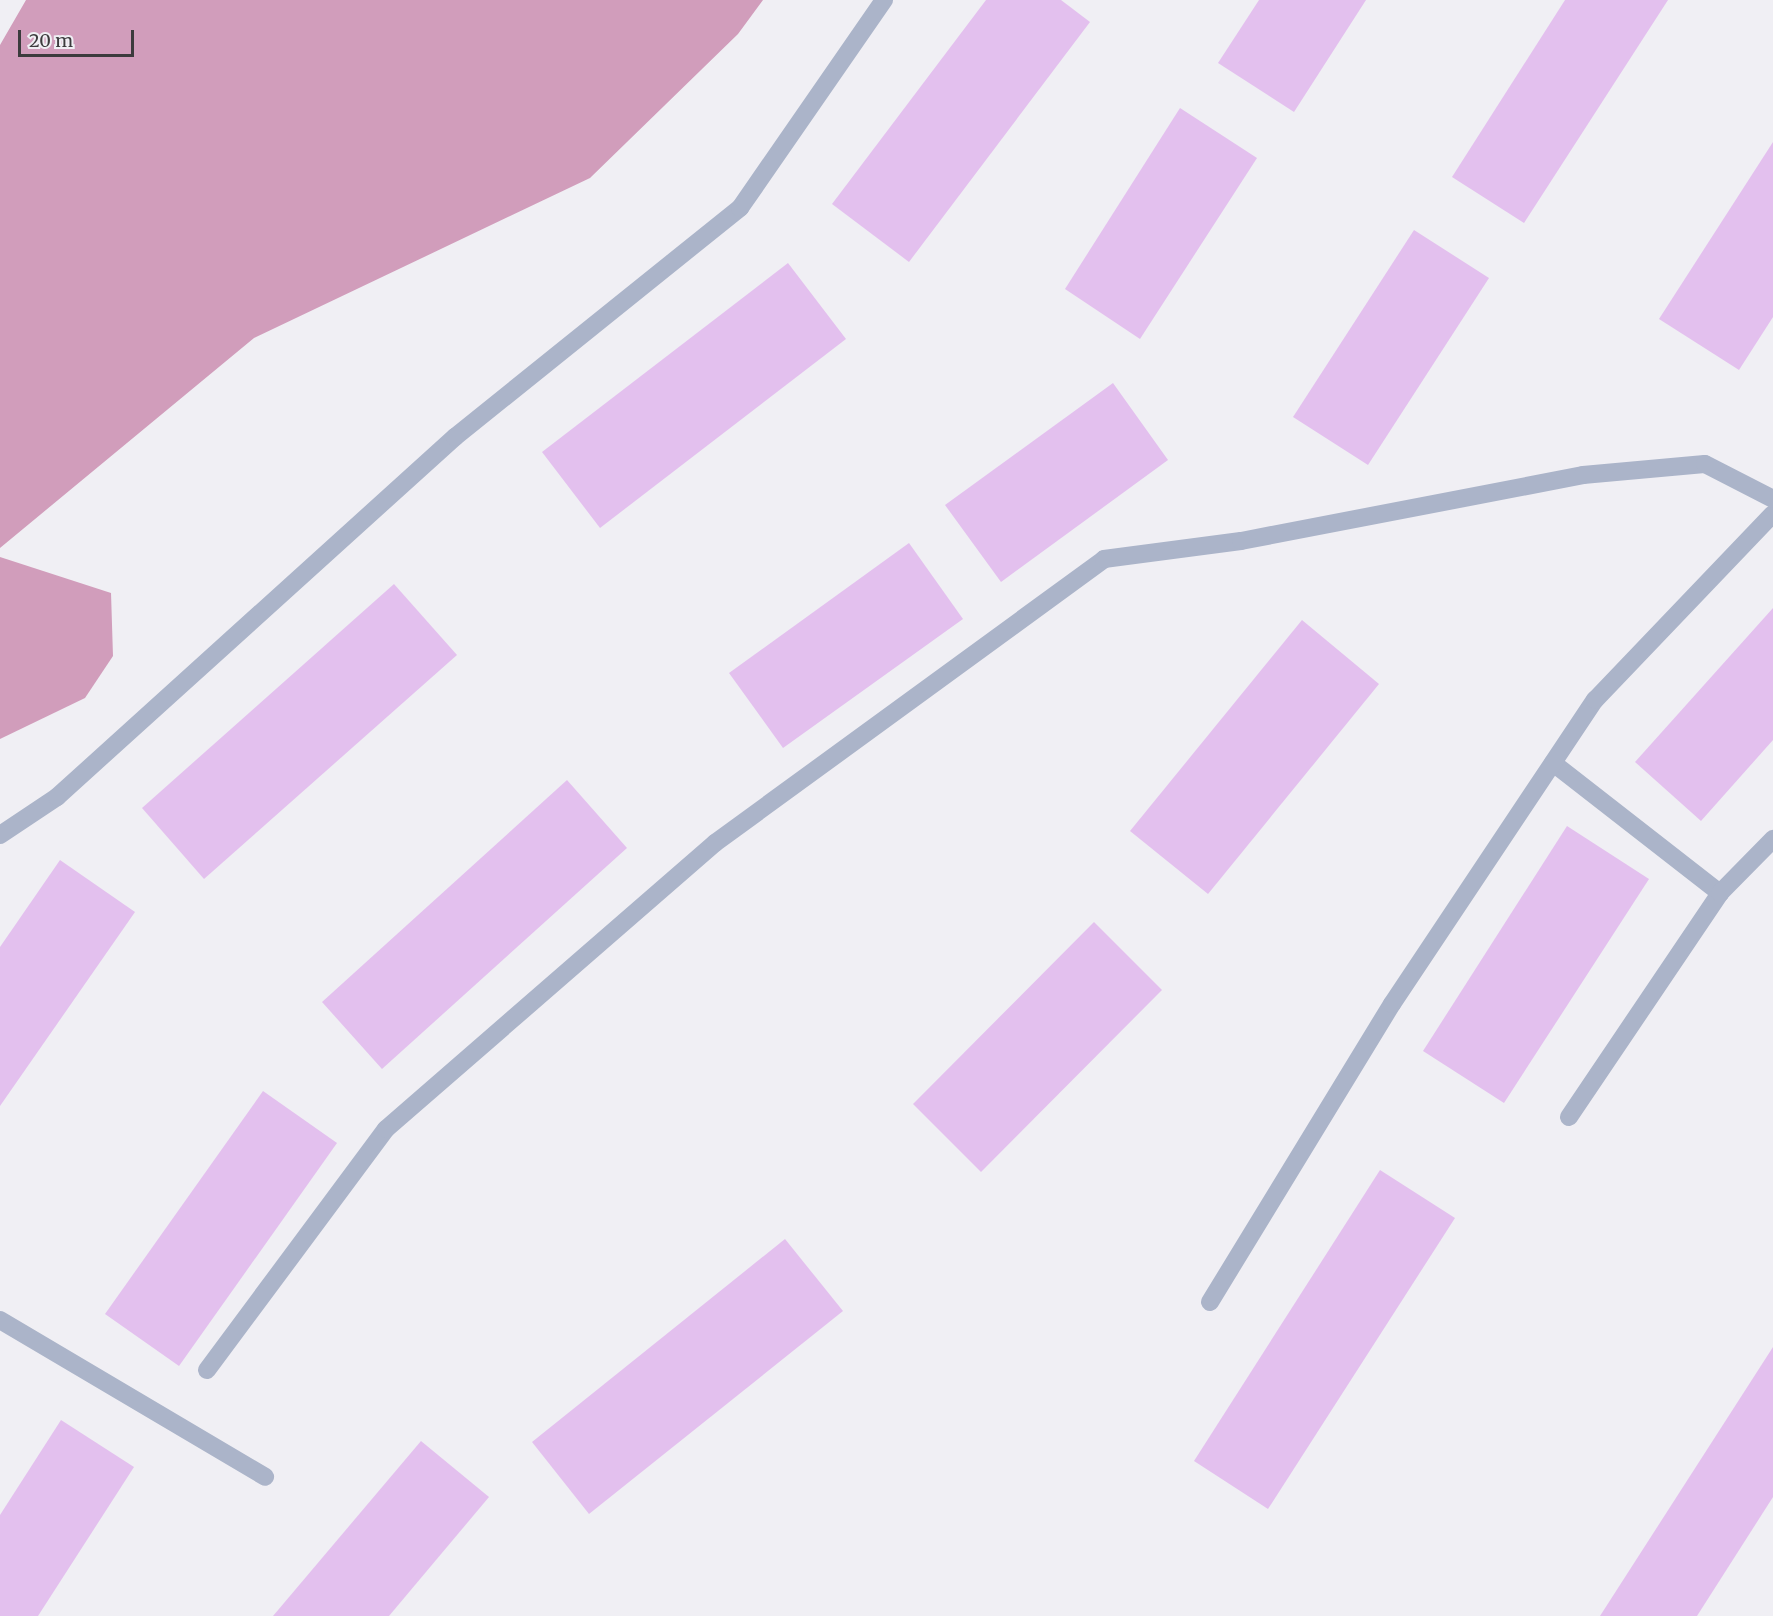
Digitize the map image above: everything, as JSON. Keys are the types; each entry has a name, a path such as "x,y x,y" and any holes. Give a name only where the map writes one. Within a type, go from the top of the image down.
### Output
{"street":[{"path":"0,835 57,797 455,437 740,208 884,0"},
{"path":"207,1370 386,1129 715,843 1104,559 1241,541 1583,475 1705,464 1773,499"},
{"path":"1210,1302 1392,1004 1595,700 1773,514"},
{"path":"1553,763 1720,893"},
{"path":"1569,1117 1720,893 1773,839"},
{"path":"0,1320 265,1477"}],"shaded area":[{"path":"26,0 763,0 738,34 590,178 254,338 0,548 0,45"},
{"path":"0,557 111,593 113,656 85,698 0,739"}],"building":[{"path":"986,0 1061,0 1090,22 909,262 832,204"},
{"path":"1259,0 1366,0 1294,112 1218,63"},
{"path":"1565,0 1668,0 1524,223 1452,177"},
{"path":"1180,108 1257,158 1140,339 1065,289"},
{"path":"1773,142 1773,317 1739,370 1659,319"},
{"path":"1414,230 1489,278 1368,465 1293,417"},
{"path":"788,263 846,339 600,528 542,452"},
{"path":"1113,383 1168,460 1001,582 945,505"},
{"path":"909,543 963,619 783,748 729,673"},
{"path":"394,584 457,655 204,879 142,808"},
{"path":"1773,608 1773,740 1701,821 1635,762"},
{"path":"1302,620 1379,684 1208,894 1130,831"},
{"path":"567,780 627,848 382,1069 322,1002"},
{"path":"1567,826 1649,879 1504,1103 1423,1051"},
{"path":"60,860 135,912 0,1106 0,947"},
{"path":"1094,922 1162,990 981,1172 913,1104"},
{"path":"263,1091 337,1143 179,1366 105,1314"},
{"path":"1380,1170 1455,1218 1268,1509 1194,1461"},
{"path":"785,1239 843,1311 589,1514 532,1442"},
{"path":"1773,1347 1773,1497 1697,1616 1600,1616"},
{"path":"61,1420 134,1467 38,1616 0,1616 0,1515"},
{"path":"421,1441 489,1497 389,1616 273,1616"}]}
